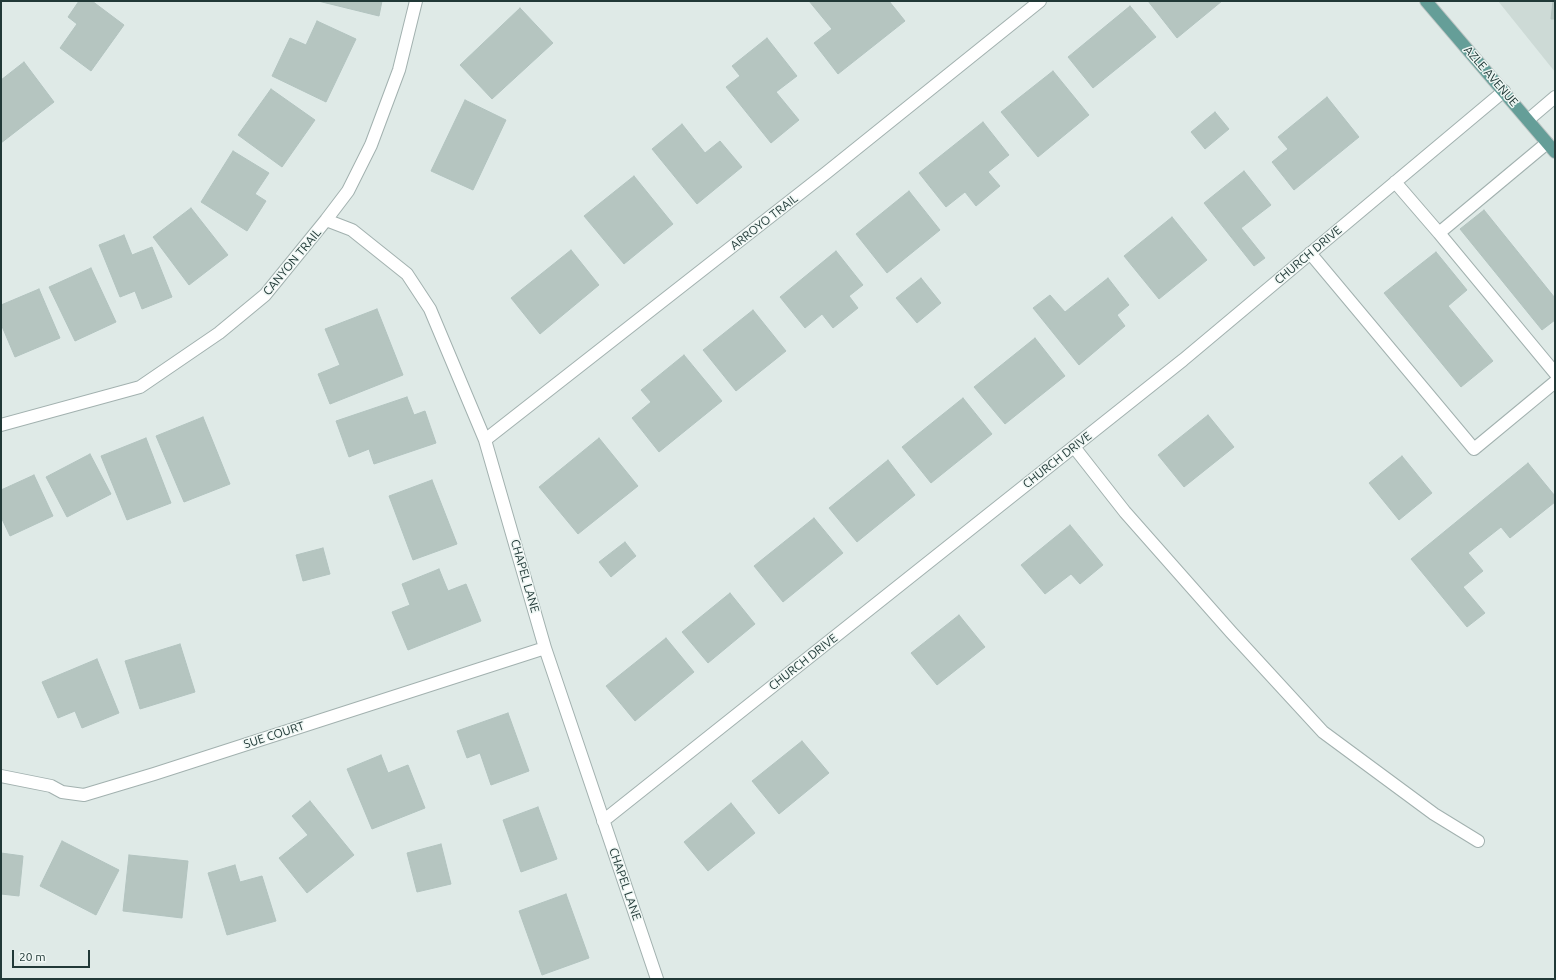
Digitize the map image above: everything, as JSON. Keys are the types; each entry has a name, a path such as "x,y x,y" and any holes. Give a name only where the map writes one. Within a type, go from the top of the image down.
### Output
{"main road":[{"name":"AZLE AVENUE","path":"1426,1 1555,152"}],"street":[{"name":"CANYON TRAIL","path":"1,425 140,387 219,333 265,295 348,191 371,145 399,70 416,1"},
{"name":"ARROYO TRAIL","path":"485,440 820,178 1040,1"},
{"name":"CHURCH DRIVE","path":"603,821 1183,360 1504,91"},
{"path":"1528,120 1555,97"},
{"path":"1438,233 1547,143"},
{"path":"1395,182 1555,373"},
{"name":"CHAPEL LANE","path":"326,220 352,230 407,274 430,309 485,440 545,648 657,979"},
{"path":"1310,253 1474,449 1555,382"},
{"path":"1074,447 1135,523 1231,632 1323,732 1434,814 1478,841"},
{"name":"SUE COURT","path":"1,776 51,786 62,792 84,795 154,774 545,648"}],"shaded area":[{"path":"1498,1 1555,1 1555,72"}],"building":[{"path":"79,1 92,1 124,25 91,71 60,48 77,24 68,17"},
{"path":"318,1 382,1 379,16"},
{"path":"809,1 889,1 905,21 838,74 814,43 832,29"},
{"path":"1148,1 1222,1 1177,38"},
{"path":"1553,1 1555,1 1555,19 1551,19"},
{"path":"1130,6 1156,37 1093,88 1068,57"},
{"path":"520,8 553,43 492,99 460,65"},
{"path":"317,21 356,39 326,102 272,76 290,38 306,45"},
{"path":"767,38 797,76 776,92 799,120 771,143 726,87 740,76 732,66"},
{"path":"24,62 54,102 1,143 1,80"},
{"path":"1053,71 1089,115 1038,157 1001,112"},
{"path":"271,89 315,120 282,167 238,135"},
{"path":"1327,97 1359,137 1294,190 1272,162 1288,149 1278,137"},
{"path":"465,100 506,120 473,190 431,171"},
{"path":"1215,112 1229,129 1205,149 1191,132"},
{"path":"983,122 1009,155 988,172 1000,186 976,206 965,192 946,207 919,173"},
{"path":"682,124 705,153 720,141 742,167 697,204 652,149"},
{"path":"233,151 269,173 255,194 266,201 247,231 201,202"},
{"path":"1244,171 1271,205 1241,228 1265,258 1254,266 1204,203"},
{"path":"634,176 673,224 624,264 584,216"},
{"path":"909,191 940,230 887,273 856,234"},
{"path":"191,208 228,255 189,285 153,237"},
{"path":"1484,210 1555,298 1555,320 1542,330 1460,229"},
{"path":"1172,217 1207,260 1159,299 1124,256"},
{"path":"124,235 132,255 152,247 172,297 142,309 135,291 120,297 99,245"},
{"path":"571,250 599,285 540,334 511,298"},
{"path":"836,251 863,285 849,296 858,308 833,328 822,314 805,328 780,297"},
{"path":"1436,252 1467,290 1448,306 1493,361 1461,387 1384,293"},
{"path":"91,268 116,322 75,341 49,287"},
{"path":"921,278 941,303 917,323 896,298"},
{"path":"1108,278 1129,305 1117,315 1125,326 1079,365 1033,308 1050,295 1065,312"},
{"path":"39,289 60,338 15,357 1,324 1,305"},
{"path":"377,309 403,375 330,404 318,374 340,365 325,329"},
{"path":"753,310 786,351 736,391 703,350"},
{"path":"1035,338 1065,376 1005,424 974,387"},
{"path":"684,355 722,401 659,452 632,418 651,402 641,390"},
{"path":"407,397 414,415 425,411 436,443 374,464 369,449 349,457 336,421"},
{"path":"963,398 992,434 931,483 902,447"},
{"path":"1208,415 1234,447 1184,487 1158,455"},
{"path":"203,417 230,484 184,502 156,436"},
{"path":"146,438 171,503 127,520 101,456"},
{"path":"599,438 638,486 578,534 539,487"},
{"path":"90,454 111,494 67,517 46,477"},
{"path":"1402,456 1432,493 1399,520 1369,483"},
{"path":"888,460 915,495 857,542 829,508"},
{"path":"1528,463 1555,496 1555,502 1510,538 1501,527 1468,553 1483,571 1463,587 1485,613 1467,627 1411,559"},
{"path":"34,475 53,516 10,536 1,517 1,490"},
{"path":"432,480 457,544 413,560 389,496"},
{"path":"814,518 843,553 783,602 754,566"},
{"path":"1070,525 1103,565 1080,584 1071,574 1045,594 1021,565"},
{"path":"625,542 636,556 611,577 599,562"},
{"path":"323,548 330,574 303,581 296,555"},
{"path":"439,569 448,591 466,584 481,621 408,650 392,612 410,605 402,584"},
{"path":"730,593 755,624 708,663 682,632"},
{"path":"959,615 985,647 937,685 911,653"},
{"path":"666,638 694,672 635,721 606,686"},
{"path":"180,644 195,692 140,709 125,661"},
{"path":"97,659 119,713 82,728 75,711 58,718 42,682"},
{"path":"508,713 529,771 491,785 480,753 467,758 457,731"},
{"path":"802,741 829,773 779,814 752,781"},
{"path":"381,755 388,773 408,765 425,808 372,829 347,769"},
{"path":"310,801 354,855 307,893 279,858 308,835 292,816"},
{"path":"731,803 755,833 708,871 684,842"},
{"path":"538,807 557,859 521,872 503,820"},
{"path":"62,841 119,870 96,915 40,886"},
{"path":"441,844 451,884 417,892 407,853"},
{"path":"1,853 23,856 19,896 1,894"},
{"path":"129,855 188,861 182,918 123,911"},
{"path":"235,865 240,882 262,876 276,921 227,935 208,873"},
{"path":"566,894 589,958 542,975 519,911"}]}
